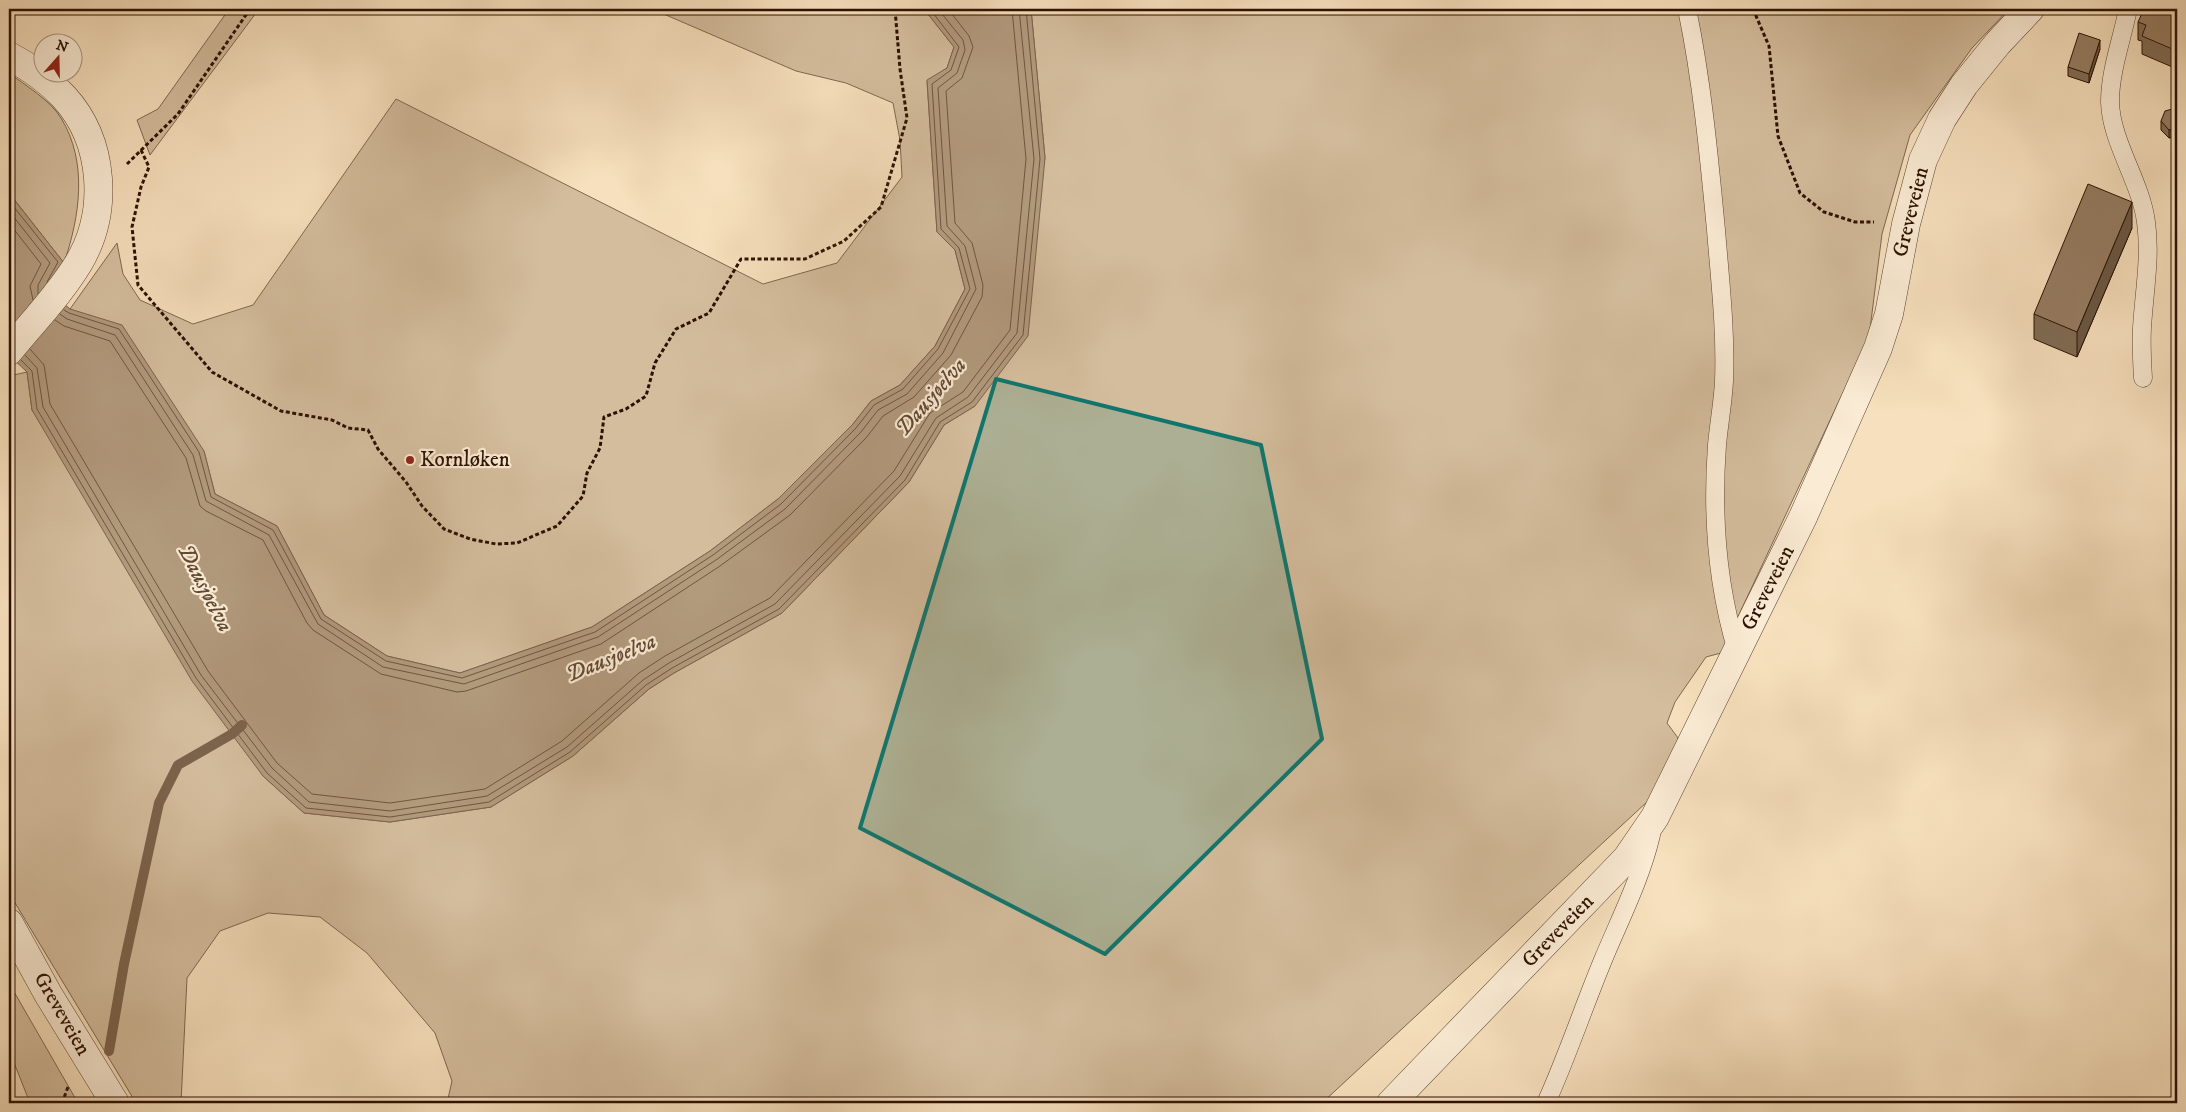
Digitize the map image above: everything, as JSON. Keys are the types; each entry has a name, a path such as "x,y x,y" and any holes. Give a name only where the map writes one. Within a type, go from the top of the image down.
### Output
{"street":[{"name":"Greveveien","path":"1390,1103 1626,858 1655,817 1688,754 1736,650 1803,518 1878,348 1889,314 1906,224 1923,160 1942,119 1964,85 1998,43 2030,9"},
{"path":"9,56 49,83 64,98 78,118 96,163 100,190 95,228 78,264 9,351"},
{"name":"Greveveien","path":"9,923 48,994 115,1103"}],"lane":[{"path":"1687,9 1694,44 1711,170 1720,284 1724,381 1717,446 1717,537 1722,594 1736,650"},
{"path":"2128,9 2113,77 2110,103 2115,129 2140,198 2146,222 2148,254 2142,330 2143,378"},
{"path":"1546,1103 1560,1073 1603,960 1625,911 1649,844 1655,817"}],"path":[{"path":"100,190 178,114 250,9"},
{"path":"141,150 149,167 141,187 132,227 138,285 212,372 281,411 332,420 348,428 368,430 378,449 406,482 422,506 444,529 470,539 496,544 517,543 557,526 583,496 587,473 600,448 604,417 626,409 646,396 655,362 676,329 709,313 741,259 805,259 844,241 881,207 907,118 900,69 895,9"},
{"path":"1752,9 1768,46 1778,136 1800,194 1824,212 1855,222 1906,224"}],"highlighted area":[{"path":"996,379 1261,445 1322,739 1105,954 860,828"}],"shaded area":[{"path":"227,9 259,9 150,155 137,120 158,109 227,12"},
{"path":"652,9 924,9 954,47 947,68 927,81 937,232 955,250 965,289 935,346 900,385 871,401 853,424 778,499 710,551 592,627 460,673 387,656 324,615 277,526 215,494 204,451 70,309 117,243 123,274 140,300 193,324 253,305 396,99 763,284 837,263 902,177 900,140 893,103 846,83 796,71"},
{"path":"1031,9 2009,9 1972,48 1910,135 1882,234 1869,337 1721,653 1706,657 1675,702 1667,723 1678,738 1675,750 1648,801 1322,1103 447,1103 452,1081 435,1033 367,953 320,917 268,913 220,931 187,978 181,1103 136,1103 9,893 9,376 27,372 32,410 263,776 304,813 390,822 491,807 573,756 649,689 782,613 909,482 944,425 975,406 1045,158"},
{"path":"9,73 51,105 70,135 78,171 79,189 74,227 64,263 9,193"},
{"path":"9,983 78,1103 30,1103 9,1050"}],"water":[{"name":"Dausjøelva","path":"924,9 1031,9 1045,158 1028,336 975,406 944,425 909,482 782,613 649,689 573,756 491,807 390,822 304,813 263,776 192,681 32,410 27,372 9,355 9,193 64,263 48,290 70,309 122,325 204,451 215,494 277,526 324,615 387,656 460,673 592,627 710,551 778,499 853,424 871,401 900,385 935,346 965,289 955,250 937,232 927,80 947,68 954,47"}],"building":[{"path":"2144,9 2177,9 2177,51 2142,36 2146,25 2138,22"},
{"path":"2079,33 2100,40 2089,74 2068,67"},
{"path":"2176,108 2177,128 2169,130 2161,121 2165,111"},
{"path":"2088,184 2132,202 2077,332 2034,314"}],"waterway":[{"path":"109,1051 124,964 159,803 178,765 232,734 242,725"}],"place":[{"name":"Kornløken","path":"410,460"}]}
